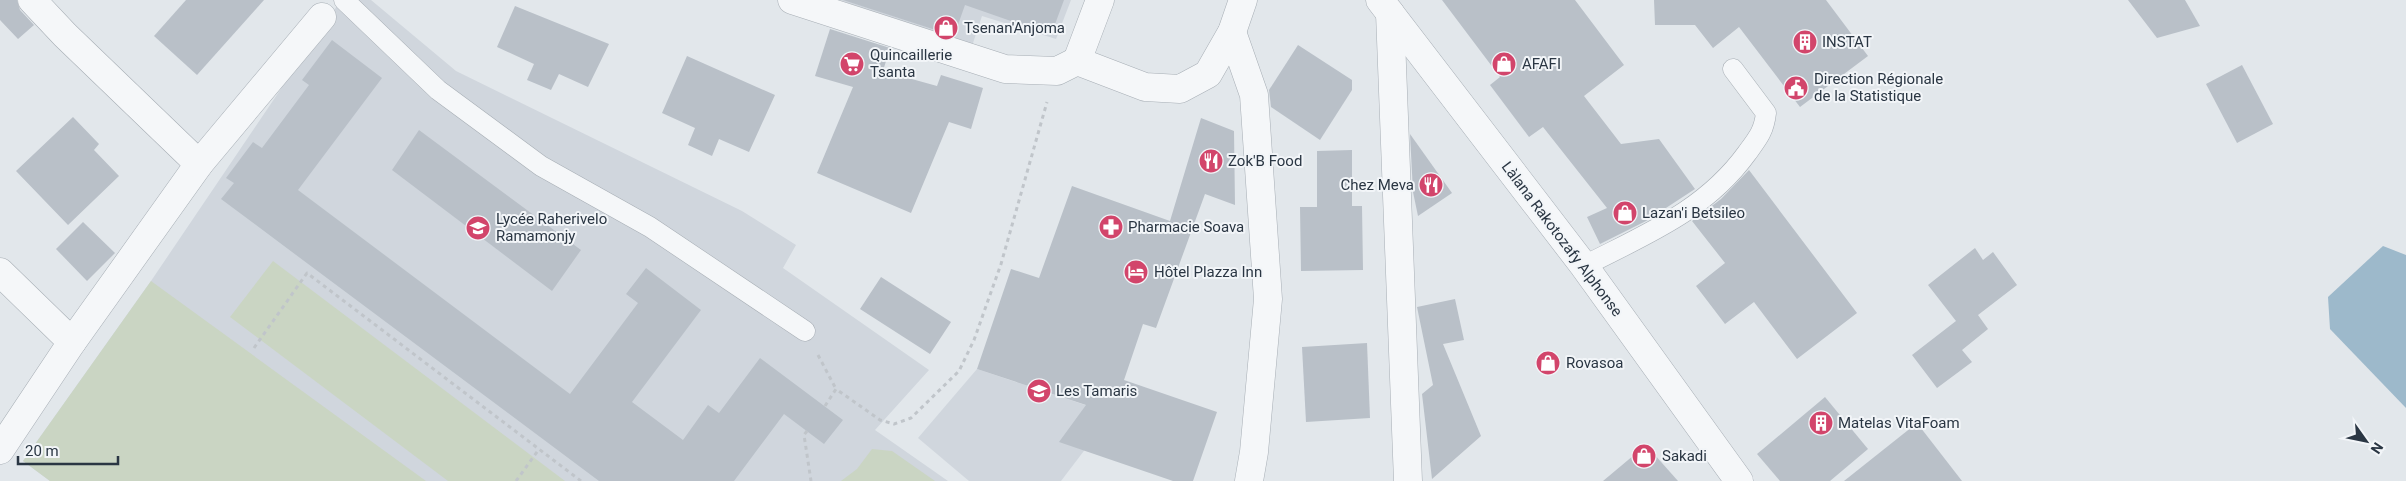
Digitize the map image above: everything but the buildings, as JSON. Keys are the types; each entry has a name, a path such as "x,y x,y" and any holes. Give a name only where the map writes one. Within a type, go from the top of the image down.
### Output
{"street":[{"path":"32,0 65,35 200,164"},
{"path":"792,0 1005,69 1057,71 1076,61 1100,0"},
{"path":"1076,61 1145,87 1180,89 1208,74 1232,32 1243,0"},
{"path":"1385,7 1408,481"},
{"name":"Làlana Rakotozafy Alphonse","path":"1385,7 1584,266 1739,481"},
{"path":"0,450 72,342 200,164 322,17"},
{"path":"1232,32 1254,95 1268,299 1254,452 1249,481"},
{"path":"0,272 72,342"}],"lane":[{"path":"344,0 438,90 541,166 650,227 805,331"},
{"path":"1584,266 1682,215 1731,175 1764,129 1766,113 1733,69"}],"path":[{"path":"805,331 836,389 880,420 894,424 911,418 959,370 974,340 1000,264 1045,109"},
{"path":"254,348 307,273 581,481"},
{"path":"825,406 836,389"},
{"path":"806,431 804,435 811,481"},
{"path":"516,481 539,448"}],"shaded area":[{"name":"Lycée Raherivelo Ramamonjy","path":"341,0 371,0 456,71 742,211 796,245 783,268 929,370 875,430 948,481 50,481 23,461 151,281"},
{"name":"Tsenan'Anjoma","path":"840,0 1071,0 1056,39 982,16 971,49"},
{"name":"Les Tamaris","path":"977,369 1112,414 1061,481 969,481 918,438"}],"green space":[{"path":"273,261 565,481 448,481 230,317"},
{"path":"151,281 426,481 50,481 23,461"},
{"path":"872,449 892,451 935,481 841,481 857,469"}],"water":[{"path":"2383,246 2406,255 2406,408 2330,329 2328,297"}],"place":[{"name":"Tsenan'Anjoma","path":"946,28"},
{"name":"INSTAT","path":"1805,42"},
{"name":"Quincaillerie Tsanta","path":"852,64"},
{"name":"AFAFI","path":"1504,64"},
{"name":"Direction Régionale de la Statistique","path":"1796,88"},
{"name":"Zok'B Food","path":"1211,161"},
{"name":"Chez Meva","path":"1431,185"},
{"name":"Lazan'i Betsileo","path":"1625,213"},
{"name":"Pharmacie Soava","path":"1111,227"},
{"name":"Lycée Raherivelo Ramamonjy","path":"478,228"},
{"name":"Hôtel Plazza Inn","path":"1136,272"},
{"name":"Rovasoa","path":"1548,363"},
{"name":"Les Tamaris","path":"1039,391"},
{"name":"Matelas VitaFoam","path":"1821,423"},
{"name":"Sakadi","path":"1644,456"}]}
